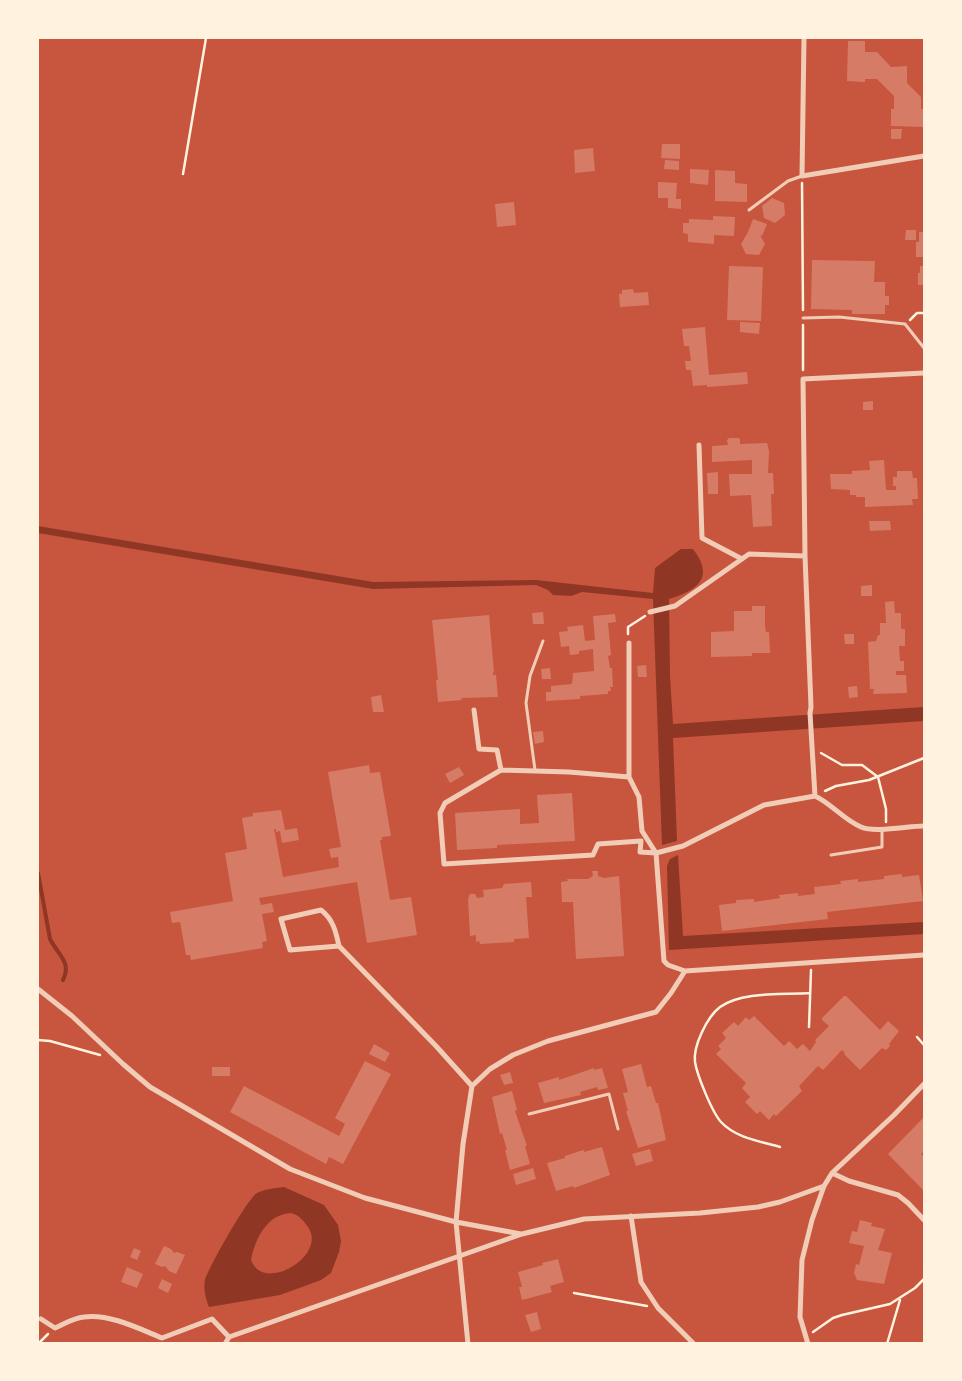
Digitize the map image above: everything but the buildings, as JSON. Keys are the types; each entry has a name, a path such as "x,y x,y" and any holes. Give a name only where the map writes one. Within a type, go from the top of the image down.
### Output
{"street":[{"path":"804,38 802,176 924,156"},
{"path":"815,796 805,556 803,379 924,372"},
{"path":"699,445 702,538 742,559"},
{"path":"650,612 675,606 749,554 805,556"},
{"path":"629,643 629,777 639,797 642,831 656,853 664,961 668,965 685,971 811,961 924,955"},
{"path":"474,710 479,749 497,750 501,770"},
{"path":"629,777 535,770 501,770 445,803 440,813 444,864 593,856 598,844 641,841 640,852 656,853 683,846 764,805 815,796 861,827 872,830 923,826"},
{"path":"339,946 290,950 281,918 321,910 328,916 336,931 339,946 472,1086"},
{"path":"468,1344 461,1255 456,1222 462,1154 472,1086 490,1069 513,1056 548,1041 656,1012 671,994 685,971"},
{"path":"38,989 72,1016 150,1087 290,1169 365,1198 456,1222 522,1234"},
{"path":"808,1344 800,1317 802,1260 812,1220 824,1186 832,1173 924,1084"},
{"path":"832,1173 849,1181 898,1195 924,1220"},
{"path":"225,1344 230,1337 522,1234 584,1219 708,1212 758,1207 780,1202 824,1186"},
{"path":"631,1216 641,1282 658,1308 694,1344"},
{"path":"41,1319 55,1328 74,1319 92,1316 131,1326 162,1338 212,1320 230,1337"}],"lane":[{"path":"749,210 788,181 802,176"},
{"path":"803,318 840,318 905,324 924,348"},
{"path":"535,770 526,703 530,676 543,641"},
{"path":"831,855 882,847 884,828"},
{"path":"529,1114 609,1094 618,1129"}],"path":[{"path":"183,174 206,38"},
{"path":"802,191 803,379"},
{"path":"905,324 918,313 924,313"},
{"path":"629,643 628,627 650,612"},
{"path":"812,747 834,761 848,766 862,765 878,777 886,809 884,828"},
{"path":"815,796 836,786 878,777 924,758"},
{"path":"809,1027 811,961"},
{"path":"780,1146 747,1138 731,1130 720,1121 707,1096 695,1061 697,1045 710,1018 720,1007 742,997 810,993"},
{"path":"917,1037 924,1045"},
{"path":"38,1040 78,1048 105,1057"},
{"path":"806,1337 833,1318 890,1304 915,1288 924,1279"},
{"path":"574,1293 658,1308"},
{"path":"887,1344 900,1298"},
{"path":"38,1344 55,1328"}],"shaded area":[{"path":"38,526 373,582 536,580 653,593 655,568 681,549 693,549 703,568 703,575 695,587 669,599 673,724 924,707 924,721 673,738 677,841 662,845 653,599 582,592 571,596 553,595 548,590 536,585 373,589 38,533"},
{"path":"678,855 683,936 924,922 924,934 669,950 667,866 670,859"},
{"path":"284,1187 324,1205 338,1225 341,1241 331,1273 321,1280 280,1295 209,1307 206,1297 205,1280 245,1207 257,1193","holes":["283,1214 294,1214 301,1218 308,1227 312,1238 309,1249 302,1259 292,1267 280,1272 268,1273 258,1270 251,1260 259,1236 275,1218"]}],"waterway":[{"path":"38,873 50,939 65,963 66,968 63,980"}]}
